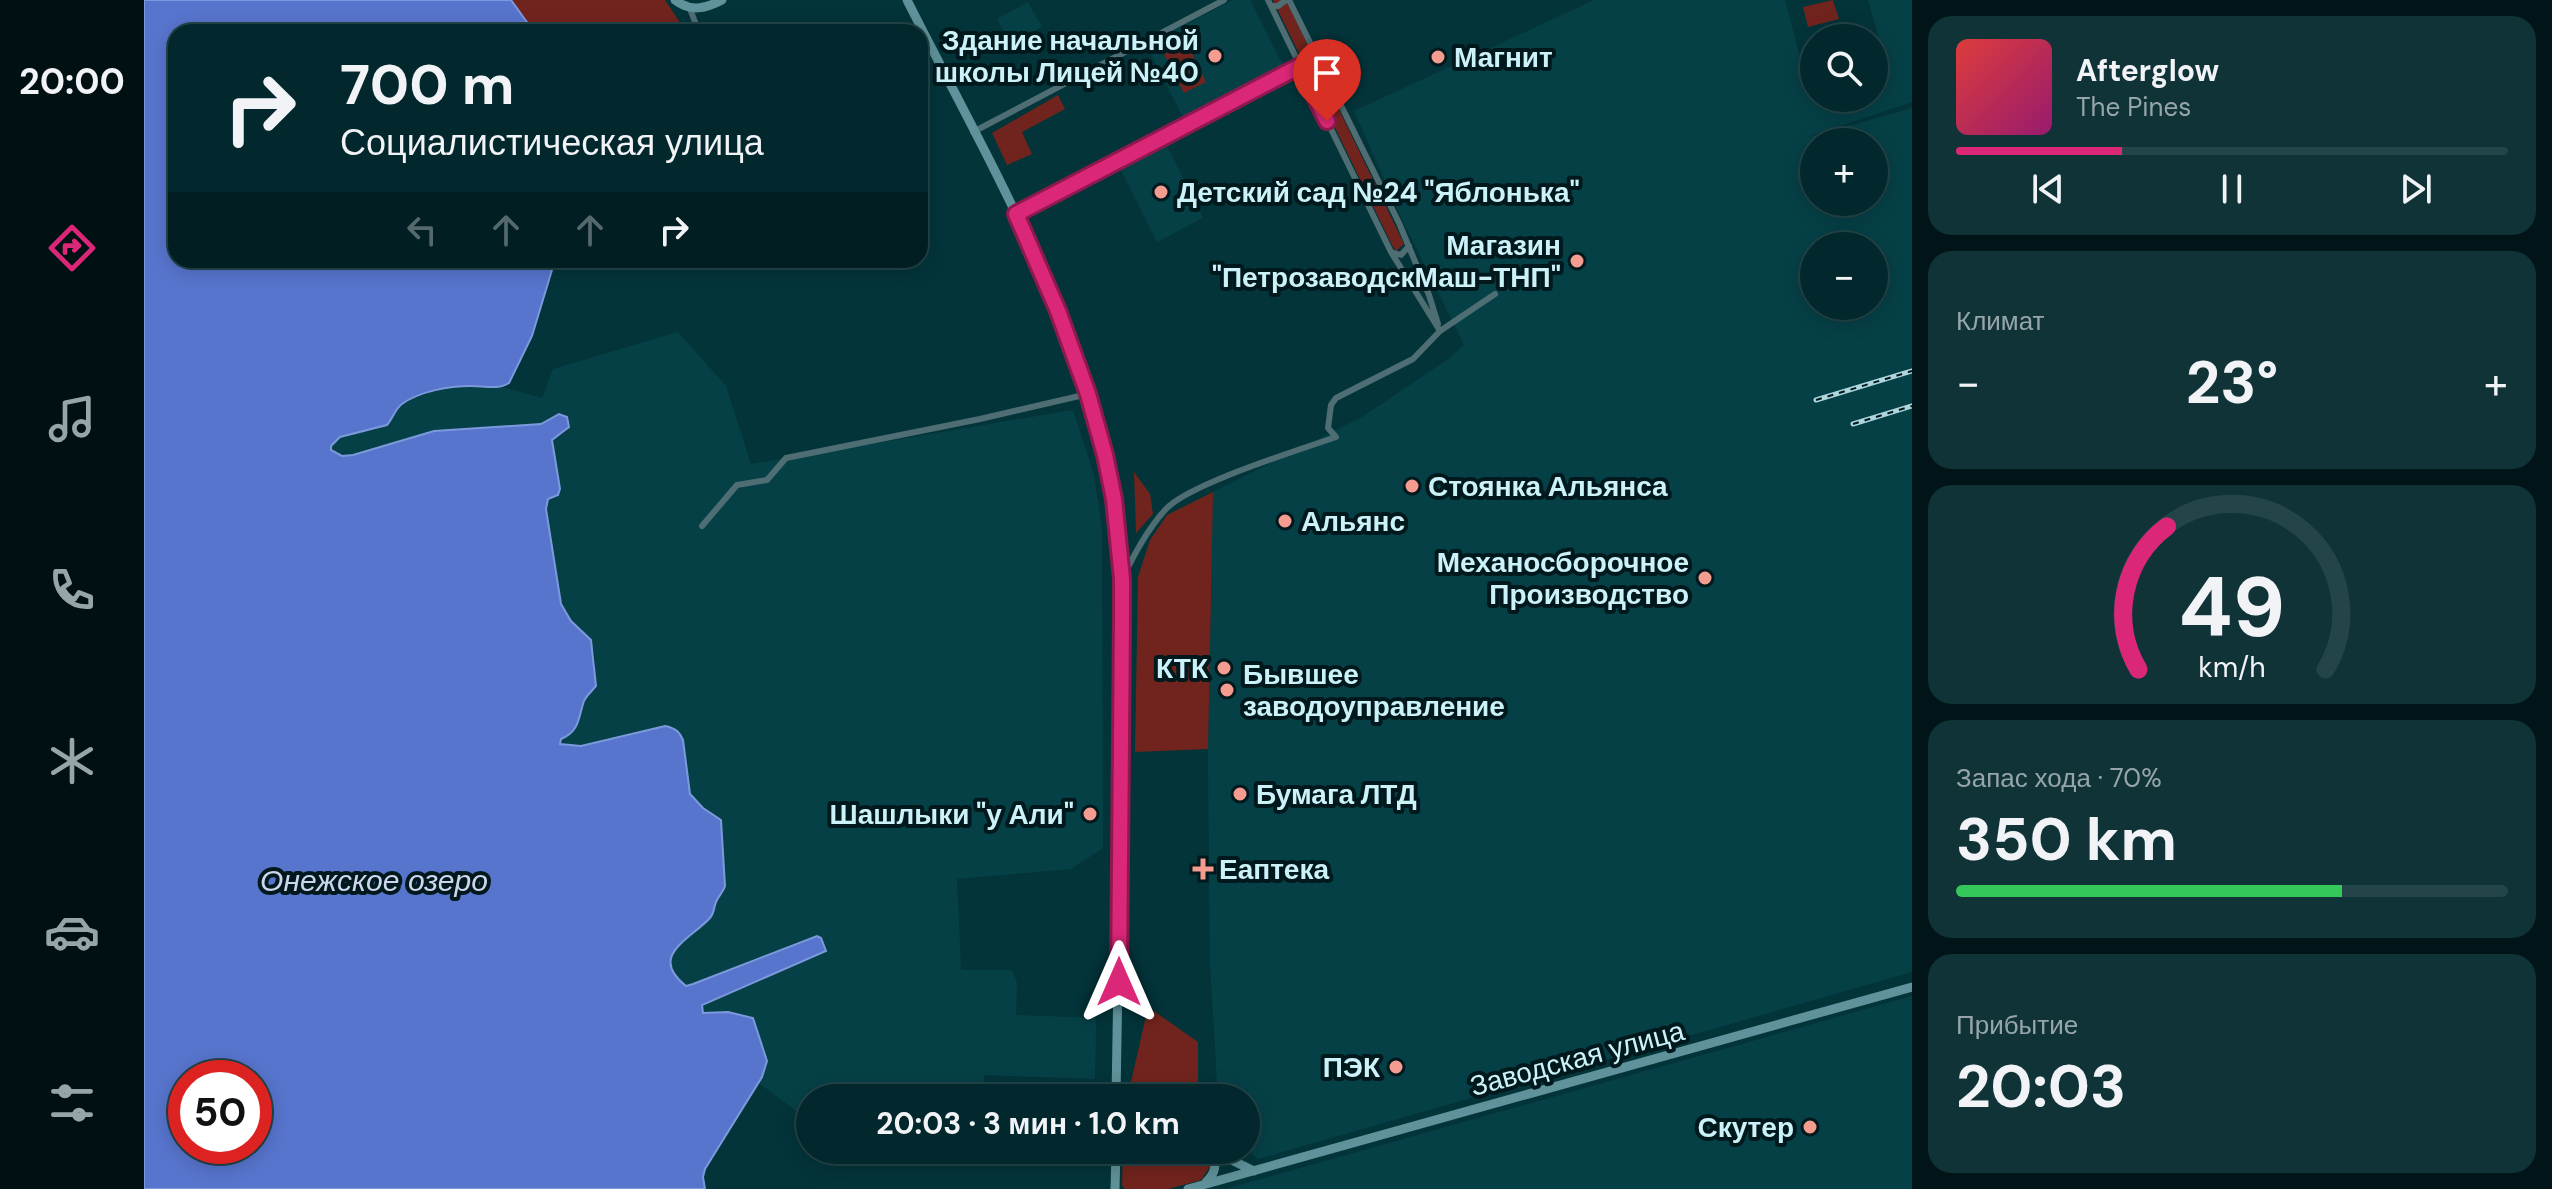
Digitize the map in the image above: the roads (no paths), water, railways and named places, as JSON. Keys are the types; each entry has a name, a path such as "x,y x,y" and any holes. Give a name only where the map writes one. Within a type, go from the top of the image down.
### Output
{"main road":[{"path":"686,4 707,7 722,0"},
{"path":"907,0 919,24"},
{"path":"928,42 1016,214 1058,311 1088,394 1114,499 1122,579 1123,753 1116,1084"},
{"name":"Заводская улица","path":"1188,1189 1912,987"},
{"path":"1116,1164 1116,1188"},
{"path":"1203,1184 1213,1175 1213,1164"},
{"path":"1240,1164 1254,1171"}],"street":[{"path":"973,132 1224,0"},
{"path":"1269,3 1278,6 1288,0 1391,252 1440,331"},
{"path":"1269,3 1300,66 1326,98 1409,246 1440,331"},
{"path":"686,4 695,24"},
{"path":"1016,214 1300,66"},
{"path":"1391,252 1401,255 1409,246"},
{"path":"1122,579 1166,508 1183,496 1336,437 1328,428 1331,405 1336,398 1413,359 1440,331 1495,294"},
{"path":"702,526 737,485 767,480 786,458 1088,394"}],"water":[{"name":"Онежское озеро","path":"144,0 511,0 528,24 168,24 168,268 553,268 532,336 509,383 496,387 435,390 409,399 387,425 340,437 331,450 342,456 353,455 434,431 541,424 559,414 567,417 569,427 552,440 560,489 558,495 548,499 546,509 561,604 571,621 591,640 596,686 584,701 575,728 561,739 560,744 581,746 665,726 676,730 683,740 690,794 721,820 725,886 711,917 671,957 675,975 686,986 817,936 821,938 826,951 702,1005 703,1013 728,1012 753,1018 767,1061 762,1077 703,1177 705,1189 144,1189"}],"railway":[{"path":"1816,400 1912,371"},
{"path":"1853,424 1912,406"}],"place":[{"name":"Здание начальной школы Лицей №40","path":"1215,56"},
{"name":"Магнит","path":"1438,57"},
{"name":"Детский сад №24 \"Яблонька\"","path":"1161,192"},
{"name":"Магазин \"ПетрозаводскМаш-ТНП\"","path":"1577,261"},
{"name":"Стоянка Альянса","path":"1412,486"},
{"name":"Альянс","path":"1285,521"},
{"name":"Механосборочное Производство","path":"1705,578"},
{"name":"КТК","path":"1224,668"},
{"name":"Бывшее заводоуправление","path":"1227,690"},
{"name":"Бумага ЛТД","path":"1240,794"},
{"name":"Шашлыки \"у Али\"","path":"1090,814"},
{"name":"Еаптека","path":"1203,869"},
{"name":"ПЭК","path":"1396,1067"},
{"name":"Скутер","path":"1810,1127"}]}
